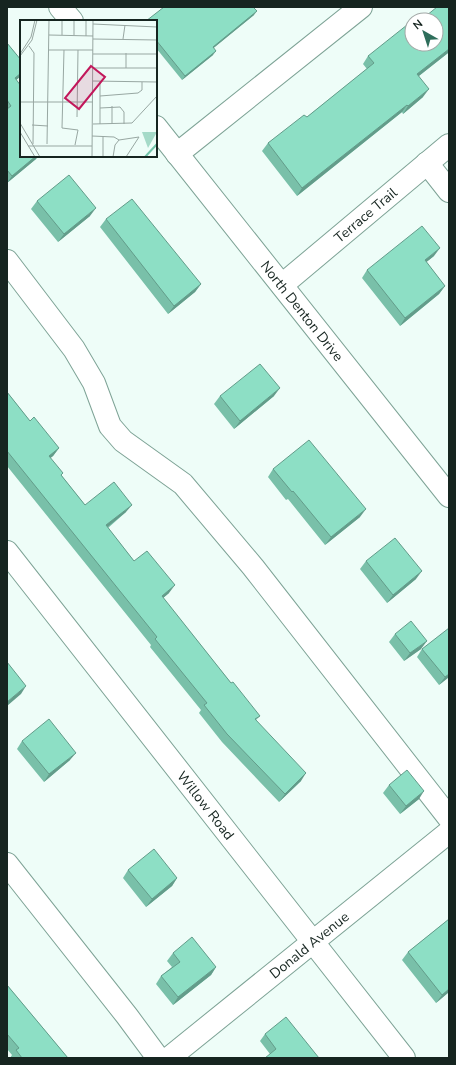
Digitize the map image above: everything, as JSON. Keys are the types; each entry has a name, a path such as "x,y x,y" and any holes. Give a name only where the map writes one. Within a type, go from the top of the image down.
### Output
{"street":[{"path":"177,154 361,7"},
{"name":"North Denton Drive","path":"157,128 449,496"},
{"name":"Terrace Trail","path":"282,285 449,145"},
{"path":"427,163 449,190"},
{"path":"7,261 74,349 94,383 110,426 123,441 183,484 253,567 449,818"},
{"name":"Willow Road","path":"7,552 404,1058"},
{"name":"Donald Avenue","path":"169,1058 449,832"},
{"path":"7,864 127,1016 158,1058"}],"building":[{"path":"164,7 253,7 257,11 213,47 216,51 185,76 157,41 157,20 147,20"},
{"path":"437,7 449,7 449,49 417,74 429,89 302,188 268,143 304,115 307,117 374,63 368,56 404,27 404,52 444,52 444,12 431,12"},
{"path":"7,43 20,59 20,74 15,78 20,85 20,157 35,157 12,176 7,170 7,109 11,106 7,100"},
{"path":"69,175 96,208 64,234 37,201"},
{"path":"132,199 201,284 174,306 106,219"},
{"path":"422,226 440,248 425,260 445,286 405,318 367,270"},
{"path":"260,364 280,388 240,421 220,396"},
{"path":"7,392 30,421 34,417 59,448 49,456 63,473 61,475 85,505 114,482 132,505 106,525 134,561 147,551 175,585 162,596 231,683 233,682 260,716 255,719 306,773 285,794 227,734 204,705 207,703 155,639 157,637 7,451"},
{"path":"309,440 366,509 331,537 273,469"},
{"path":"395,538 422,571 393,595 366,561"},
{"path":"411,621 427,641 410,653 395,634"},
{"path":"449,628 449,674 445,677 422,649"},
{"path":"7,662 26,686 7,702"},
{"path":"49,719 76,753 49,774 22,741"},
{"path":"407,770 424,791 406,806 389,785"},
{"path":"154,849 177,878 152,899 128,870"},
{"path":"449,919 449,989 442,995 408,952"},
{"path":"192,937 216,967 178,997 161,976 180,962 173,953"},
{"path":"7,985 68,1058 22,1058 16,1050 19,1048 7,1034"},
{"path":"286,1017 319,1058 265,1058 276,1049 265,1034"}]}
